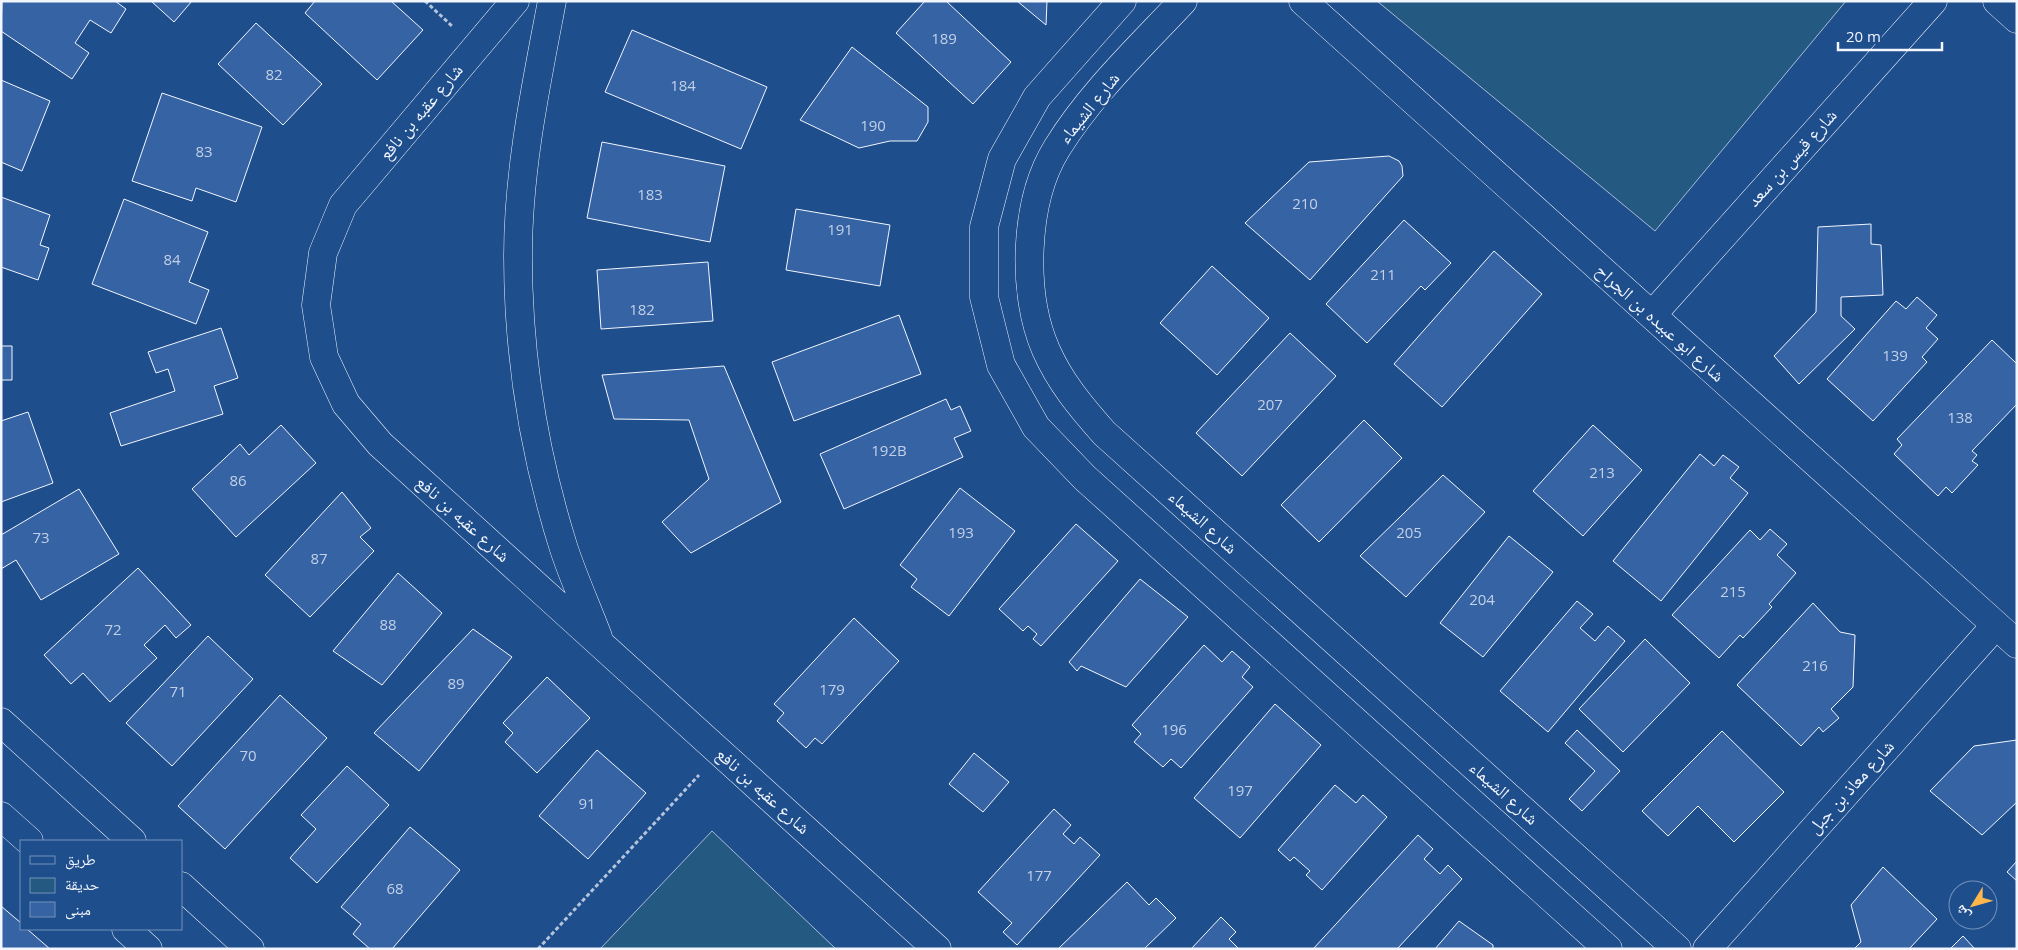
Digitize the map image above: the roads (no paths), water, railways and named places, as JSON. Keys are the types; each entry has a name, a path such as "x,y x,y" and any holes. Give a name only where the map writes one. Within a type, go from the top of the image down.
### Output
{"street":[{"name":"شارع عقبه بن نافع","path":"515,1 343,205 322,253 316,305 324,357 346,404 380,444 937,949"},
{"path":"552,1 525,155 518,255 522,355 540,463 564,550 601,643"},
{"path":"1122,1 1037,97 1002,159 984,227 984,297 1001,365 1036,427 1085,478 1608,949"},
{"name":"شارع الشيماء","path":"1183,1 1085,107 1056,150 1037,197 1028,248 1032,299 1045,349 1070,394 1104,434 1677,949"},
{"name":"شارع ابو عبيده بن الجراح","path":"1303,1 2017,644"},
{"name":"شارع قيس بن سعد","path":"1652,315 1933,1"},
{"path":"1997,1 2017,19"},
{"name":"شارع معاذ بن جبل","path":"1707,949 1996,626"},
{"path":"1,722 131,840"},
{"path":"1,816 28,840"},
{"path":"182,887 250,949"},
{"path":"127,930 148,949"}]}
